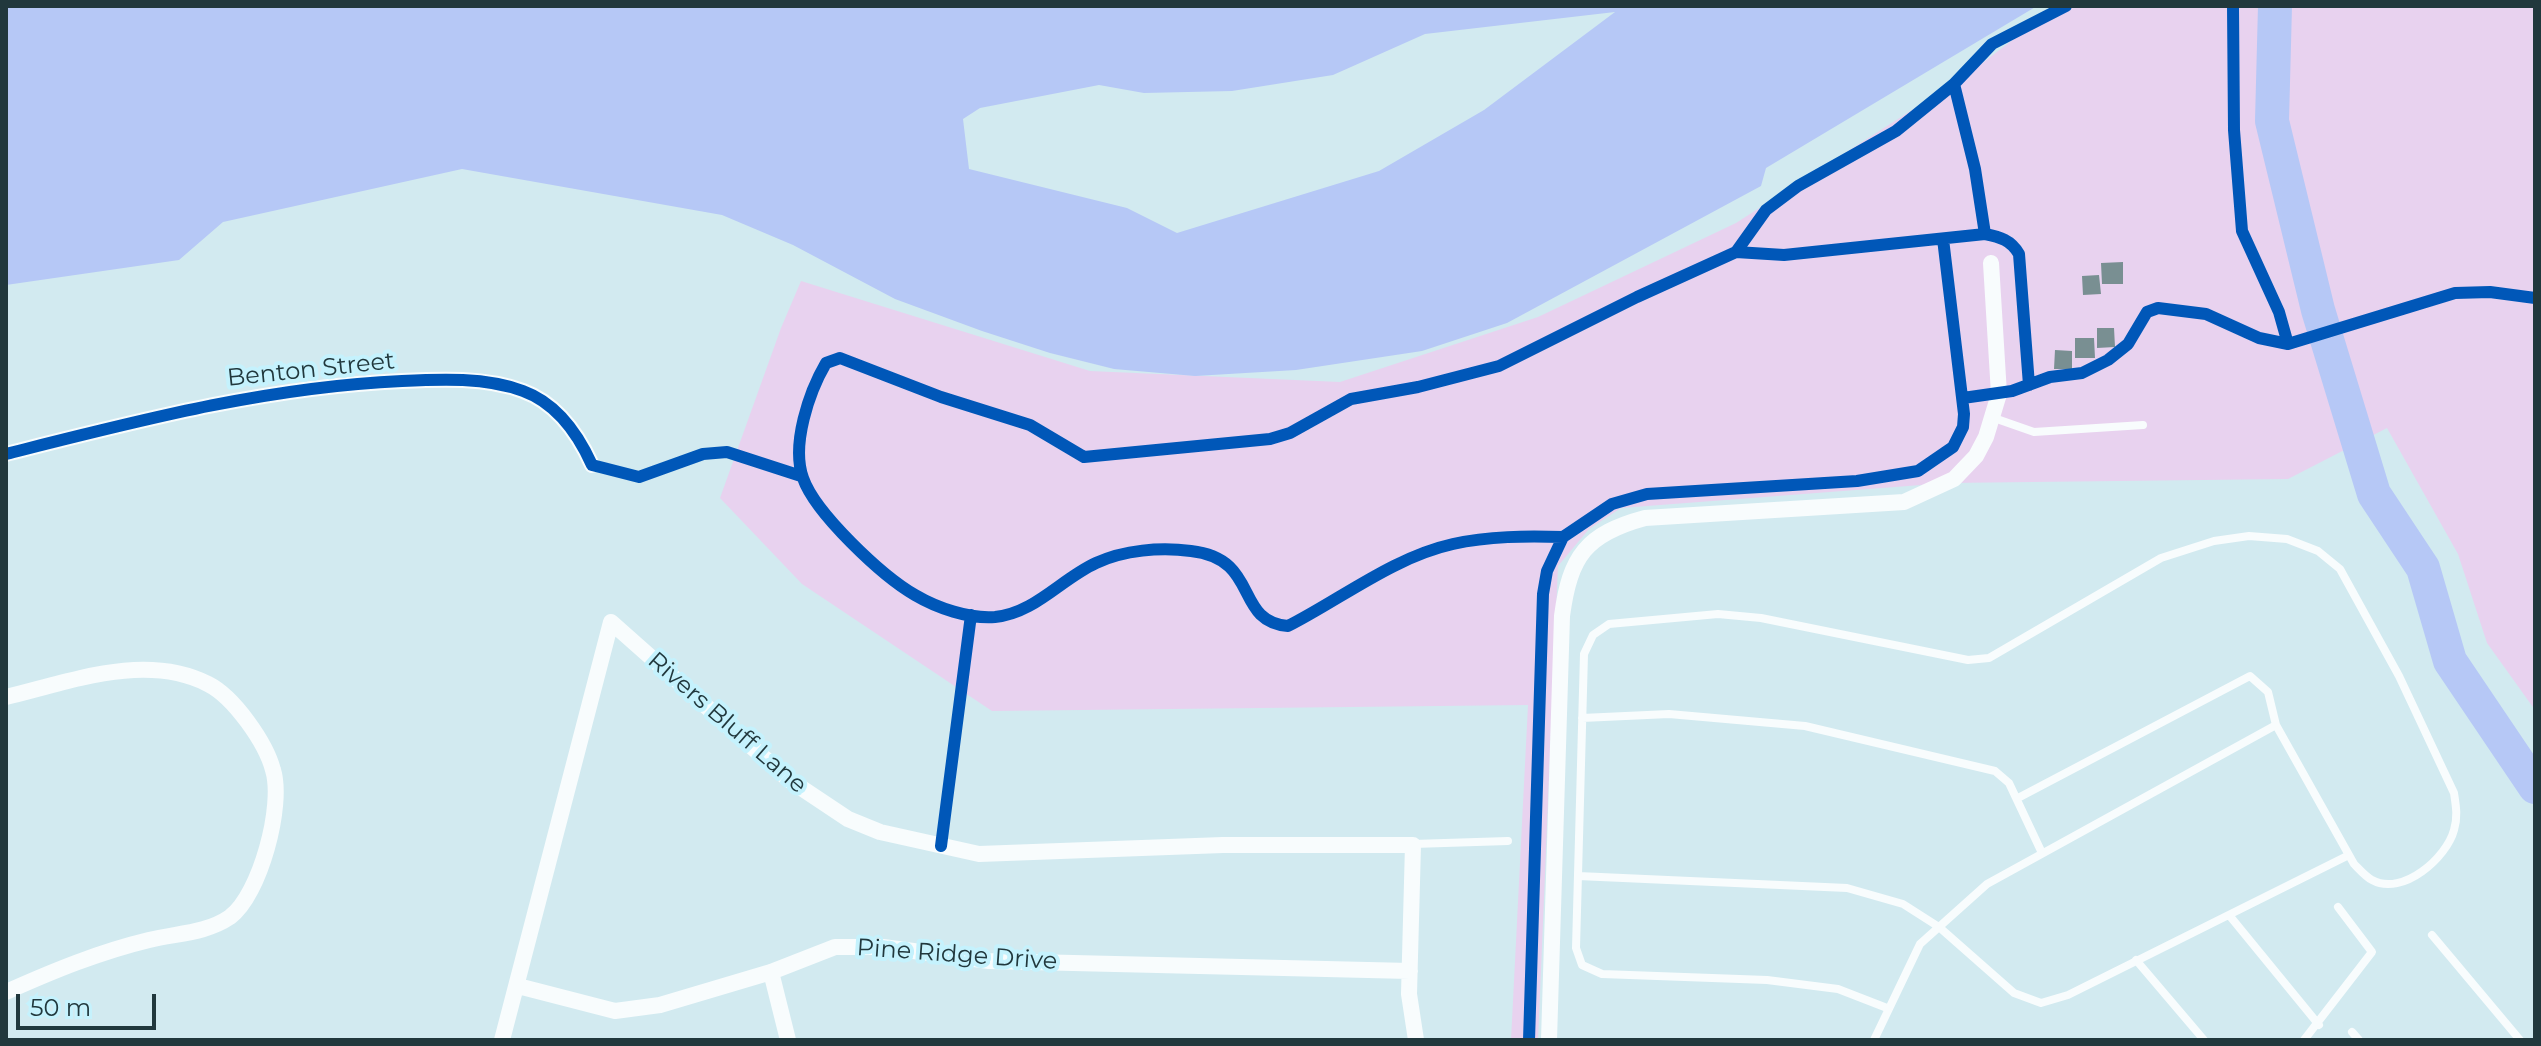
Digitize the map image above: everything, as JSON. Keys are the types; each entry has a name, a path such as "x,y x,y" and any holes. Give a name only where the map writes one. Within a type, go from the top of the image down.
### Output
{"street":[{"path":"1549,1040 1562,616 1567,579 1578,556 1596,538 1616,526 1645,518 1904,502 1954,479 1976,456 1994,418 1999,394 1991,263"},
{"name":"Benton Street","path":"6,454 241,397 351,384 456,381 497,384 525,391 569,425 592,465"},
{"name":"Rivers Bluff Lane","path":"502,1040 611,622 788,779 848,819 880,832 979,854 1178,846 1413,845"},
{"path":"6,697 105,673 152,670 210,685 244,715 273,770 276,801 262,865 247,898 231,916 202,931 151,939 71,963 6,992"},
{"path":"1413,845 1410,971 1416,1040"},
{"name":"Pine Ridge Drive","path":"518,986 615,1011 660,1005 771,972 835,947 867,947 989,961 1410,971"},
{"path":"771,972 788,1040"}],"lane":[{"path":"1994,418 2034,432 2143,425"},
{"path":"1887,1008 1838,989 1767,980 1602,974 1582,965 1576,948 1584,654 1593,635 1609,624 1718,614 1761,618 1968,660 1989,658 2161,558 2214,541 2249,536 2287,539 2318,551 2340,569 2399,676 2454,793 2457,814 2446,850 2425,869 2404,880 2382,884 2371,880 2349,855 2276,725 2268,692 2250,676 2018,798"},
{"path":"1582,718 1669,714 1805,726 1995,771 2009,783 2018,798 2042,853"},
{"path":"1874,1040 1920,944 1987,884 2276,725"},
{"path":"1413,845 1508,841"},
{"path":"1578,876 1847,888 1903,904 1939,927 2014,993 2041,1003 2068,995 2349,855"},
{"path":"2304,1040 2319,1025 2372,952 2338,907"},
{"path":"2229,915 2319,1025"},
{"path":"2432,935 2519,1040"},
{"path":"2136,960 2204,1040"},
{"path":"2352,1032 2359,1040"}],"shaded area":[{"path":"2057,6 2535,6 2535,710 2487,643 2458,554 2387,428 2288,479 1947,483 1621,508 1589,529 1558,566 1538,1040 1511,1040 1528,705 992,711 802,584 720,498 801,281 1090,371 1340,382 1538,317 1736,223 1968,74"}],"water":[{"path":"6,6 2037,6 1766,168 1761,186 1507,323 1422,351 1296,370 1195,376 1114,369 1050,353 895,299 793,245 722,215 462,169 223,222 179,260 6,285","holes":["1615,12 1484,110 1379,171 1177,233 1127,208 969,169 963,119 980,108 1099,85 1144,93 1232,91 1333,75 1425,34"]}],"building":[{"path":"2123,262 2123,284 2102,284 2101,263"},
{"path":"2099,275 2101,294 2083,295 2082,276"},
{"path":"2097,328 2114,328 2115,347 2097,348"},
{"path":"2075,338 2094,338 2095,358 2075,358"},
{"path":"2055,350 2072,351 2072,369 2054,369"}],"waterway":[{"path":"2275,6 2272,121 2318,310 2374,494 2423,568 2450,661 2535,787"}],"cycle path":[{"path":"1563,537 1494,538 1431,550 1389,569 1288,626 1271,622 1259,613 1228,565 1213,556 1167,549 1130,552 1107,559 1083,570 1023,609 995,617 975,616 943,608 915,595 885,574 851,542 810,492 803,478 799,450 808,403 820,375 826,363 840,358 941,397 1030,425 1084,457 1270,439 1290,433 1351,399 1418,387 1499,366 1736,252 1766,210 1798,186 1896,131 1954,84 1992,44 2066,6"},
{"path":"2233,6 2234,130 2242,231 2279,312 2288,344"},
{"path":"1954,84 1975,169 1985,234"},
{"path":"1736,252 1784,255 1985,234 2005,240 2019,254 2029,385"},
{"path":"1529,1040 1543,594 1547,571 1563,537 1612,504 1647,494 1857,481 1918,471 1953,447 1963,427 1964,414 1943,239"},
{"path":"1963,398 2012,391 2050,377 2082,373 2108,360 2128,344 2147,312 2158,308 2206,314 2259,338 2288,344 2455,293 2490,292 2535,298"},
{"path":"6,454 251,398 351,385 463,380 509,386 546,403 573,431 592,465 639,477 703,454 727,452 801,476"},
{"path":"941,846 971,615"}]}
